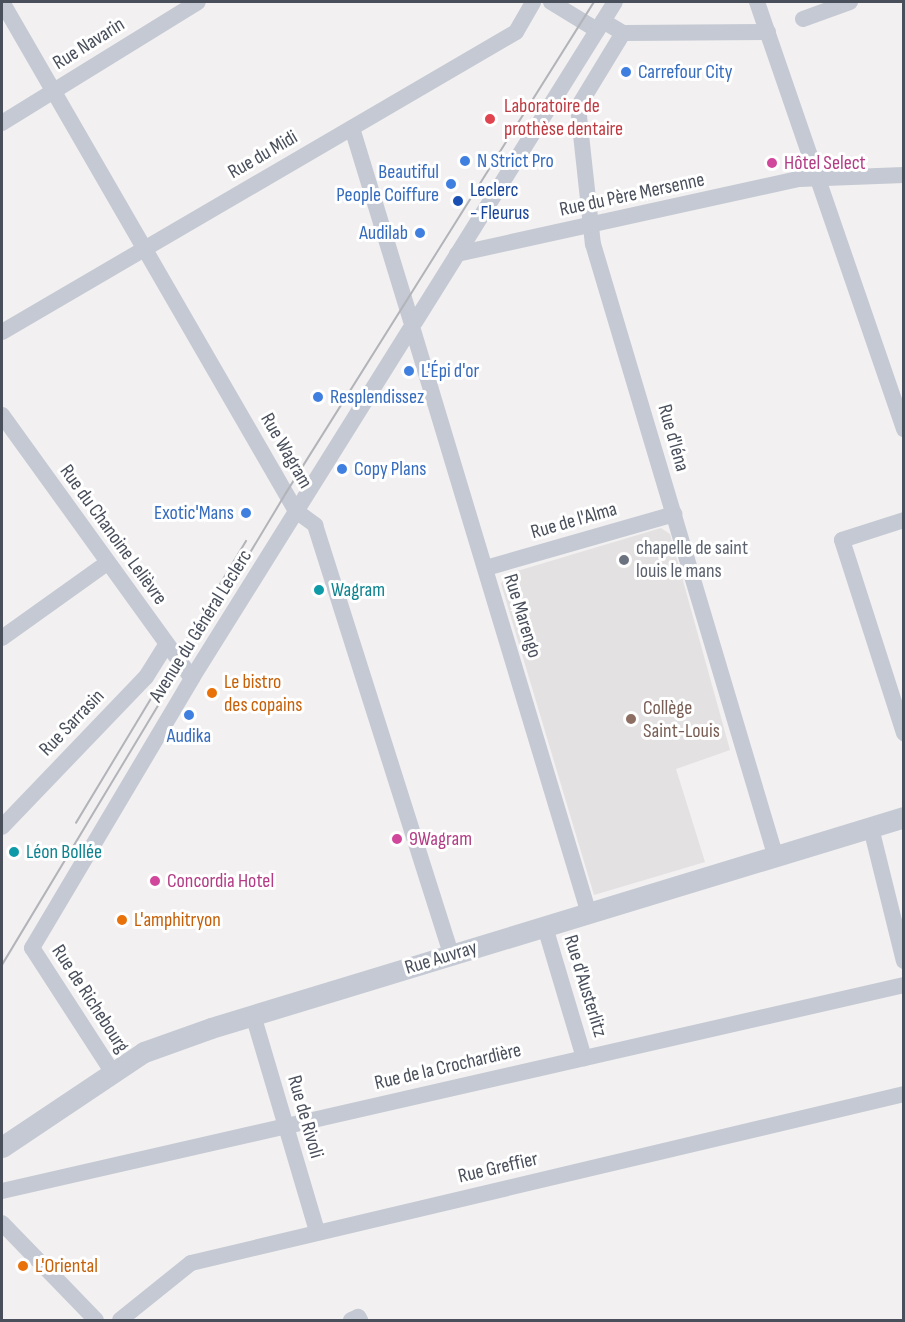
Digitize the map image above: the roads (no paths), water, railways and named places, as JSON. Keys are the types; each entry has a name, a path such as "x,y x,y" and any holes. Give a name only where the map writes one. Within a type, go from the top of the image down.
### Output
{"street":[{"name":"Rue Wagram","path":"2,2 296,511 315,525 451,955"},
{"name":"Rue Navarin","path":"2,123 198,2"},
{"name":"Rue du Midi","path":"2,332 516,32 533,2"},
{"path":"551,2 623,33 768,32"},
{"name":"Avenue du Général Leclerc","path":"32,948 192,678 615,2"},
{"path":"757,2 903,429"},
{"path":"803,19 850,2"},
{"name":"Rue d'Iéna","path":"623,33 578,107 591,225 776,858"},
{"name":"Rue Marengo","path":"352,128 589,914"},
{"name":"Rue du Père Mersenne","path":"457,254 815,177 903,175"},
{"name":"Rue du Chanoine Lelièvre","path":"2,415 192,678"},
{"name":"Rue de l'Alma","path":"486,568 674,514"},
{"path":"903,520 842,540 903,733"},
{"path":"2,638 107,563"},
{"name":"Rue Sarrasin","path":"2,826 146,677 166,644"},
{"name":"Rue Auvray","path":"2,1147 144,1052 253,1015 776,858 903,817"},
{"path":"871,828 903,961"},
{"name":"Rue d'Austerlitz","path":"545,927 584,1058"},
{"name":"Rue de Richebourg","path":"32,948 113,1073"},
{"name":"Rue de la Crochardière","path":"2,1191 903,985"},
{"name":"Rue de Rivoli","path":"253,1015 316,1232"},
{"name":"Rue Greffier","path":"120,1320 191,1263 903,1094"},
{"path":"2,1223 96,1320"}],"tram line":[{"path":"2,965 286,493 594,2"},
{"path":"76,823 246,541"}],"place":[{"name":"Carrefour City","path":"626,72"},
{"name":"Laboratoire de prothèse dentaire","path":"490,119"},
{"name":"N Strict Pro","path":"465,161"},
{"name":"Hôtel Select","path":"772,163"},
{"name":"Beautiful People Coiffure","path":"451,184"},
{"name":"Leclerc - Fleurus","path":"458,201"},
{"name":"Audilab","path":"420,233"},
{"name":"L'Épi d'or","path":"409,371"},
{"name":"Resplendissez","path":"318,397"},
{"name":"Copy Plans","path":"342,469"},
{"name":"Exotic'Mans","path":"246,513"},
{"name":"chapelle de saint louis le mans","path":"624,560"},
{"name":"Wagram","path":"319,590"},
{"name":"Le bistro des copains","path":"212,693"},
{"name":"Audika","path":"189,715"},
{"name":"Collège Saint-Louis","path":"631,719"},
{"name":"9Wagram","path":"397,839"},
{"name":"Léon Bollée","path":"14,852"},
{"name":"Concordia Hotel","path":"155,881"},
{"name":"L'amphitryon","path":"122,920"},
{"name":"L'Oriental","path":"23,1266"}]}
